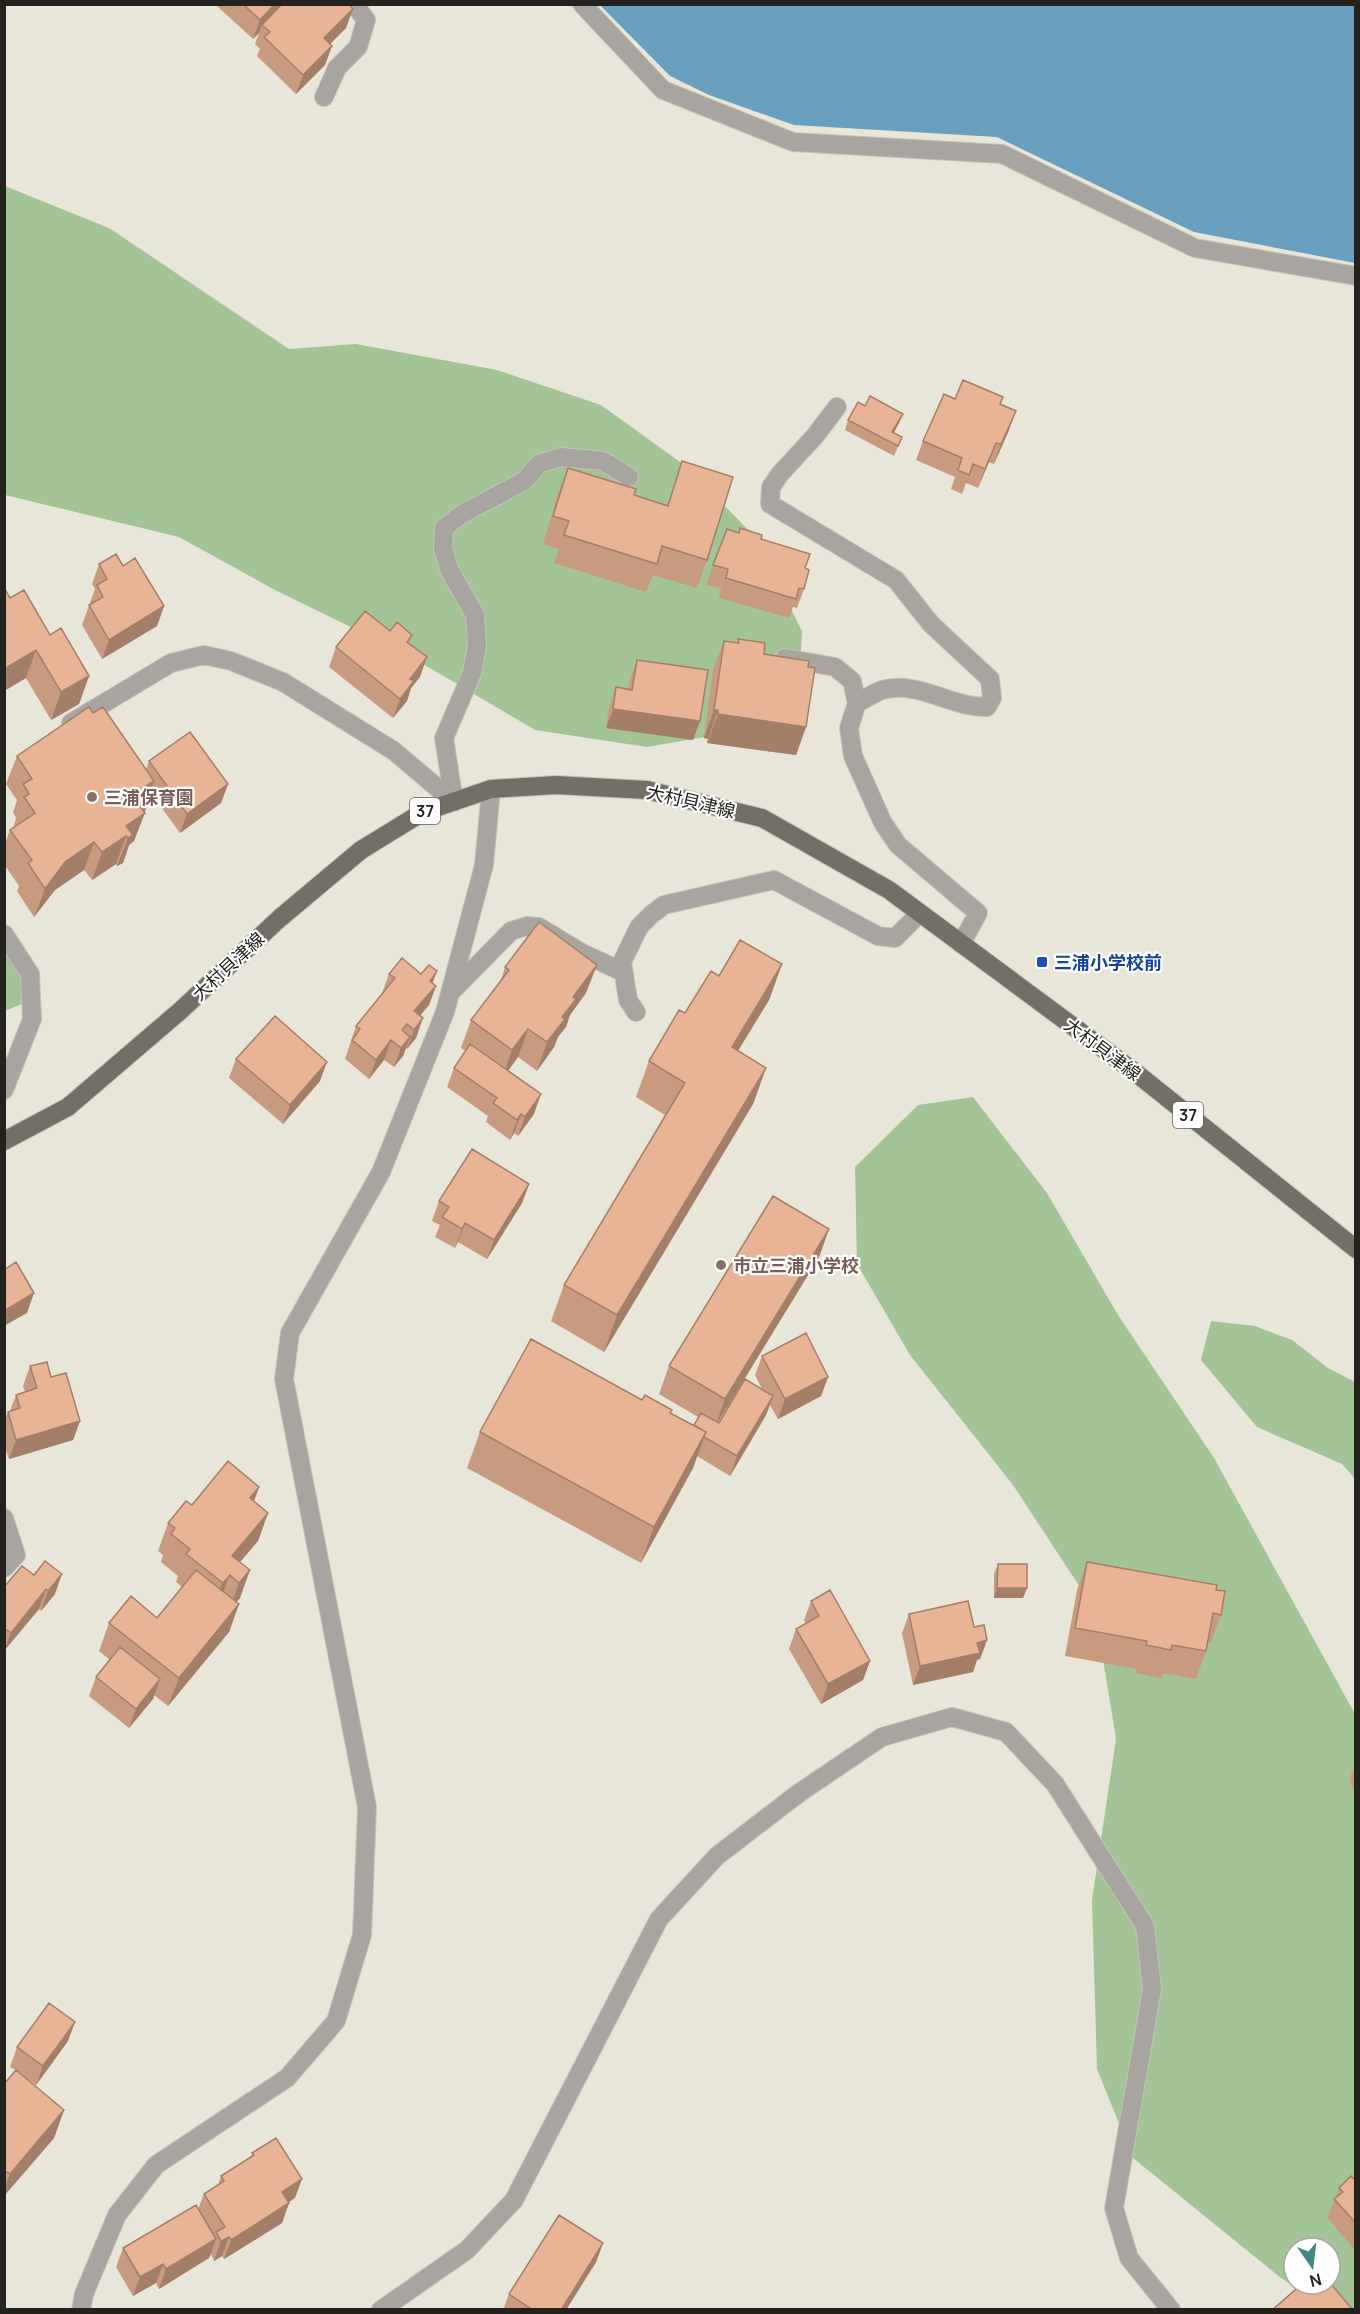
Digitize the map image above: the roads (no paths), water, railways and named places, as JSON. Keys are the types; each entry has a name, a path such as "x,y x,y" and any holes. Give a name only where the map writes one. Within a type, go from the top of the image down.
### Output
{"main road":[{"name":"大村貝津線","path":"4,1141 68,1107 180,1011 280,918 361,850 423,812 491,789 556,785 647,790 762,818 889,890 1136,1074 1356,1249"}],"street":[{"path":"324,98 337,68 358,47 366,20 354,4"},
{"path":"582,4 663,90 793,142 1002,154 1195,248 1356,276"},
{"path":"837,407 815,436 780,474 771,488 770,504 896,580 931,624 990,679 992,698 987,708 974,708 910,688 882,690 857,703"},
{"path":"453,802 444,738 472,673 477,645 475,615 449,569 443,548 444,528 462,514 524,481 539,464 561,457 603,461 629,477"},
{"path":"59,730 171,663 204,655 231,661 283,682 394,751 453,802"},
{"path":"785,658 836,667 852,681 857,703 849,728 853,756 883,823 898,845 978,914 961,944"},
{"path":"81,2310 84,2294 117,2215 156,2165 287,2078 336,2021 362,1935 367,1807 284,1379 290,1333 381,1172 451,992 484,864 491,789"},
{"path":"636,1012 628,1000 622,962 639,927 664,905 774,880 878,936 895,938 920,913"},
{"path":"451,992 511,931 527,926 539,927 582,953 623,972"},
{"path":"4,934 30,974 32,1019 4,1090"},
{"path":"4,1518 16,1555 4,1568"},
{"path":"381,2310 467,2250 514,2200 659,1919 717,1856 799,1793 882,1737 952,1717 1006,1732 1055,1784 1145,1926 1152,1989 1114,2208 1129,2258 1171,2310"}],"water":[{"path":"600,5 1355,5 1355,263 1194,232 997,137 794,125 709,95 670,76"}],"place":[{"name":"三浦保育園","path":"92,797"},
{"name":"三浦小学校前","path":"1042,962"},
{"name":"市立三浦小学校","path":"721,1265"}]}
